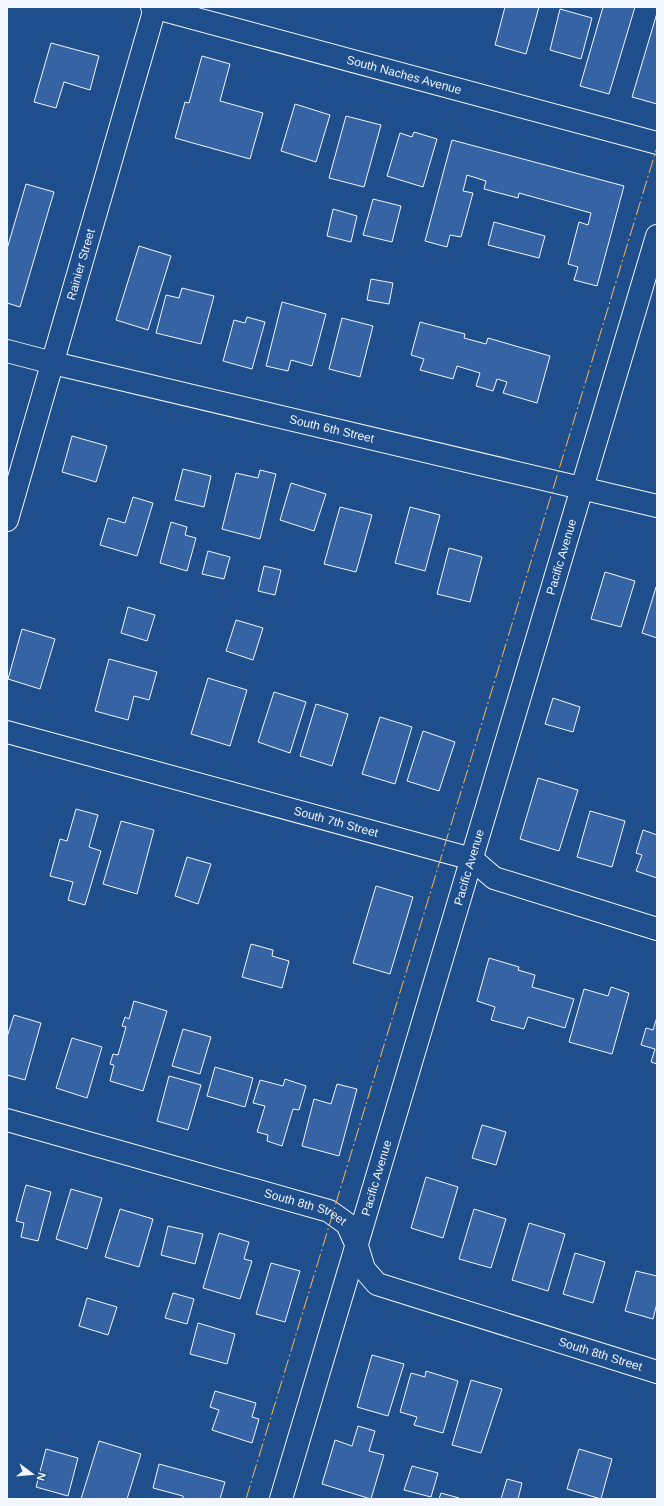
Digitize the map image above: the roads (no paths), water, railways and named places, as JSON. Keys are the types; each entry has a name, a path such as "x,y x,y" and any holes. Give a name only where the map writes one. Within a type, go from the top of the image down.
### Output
{"street":[{"name":"South Naches Avenue","path":"154,8 657,143"},
{"name":"Rainier Street","path":"7,520 154,8"},
{"name":"Pacific Avenue","path":"281,1499 657,236"},
{"name":"South 6th Street","path":"7,351 657,506"},
{"name":"South 7th Street","path":"7,732 472,859 494,878 657,929"},
{"name":"South 8th Street","path":"7,1120 329,1211 346,1224 357,1246 364,1268 377,1284 657,1372"}]}
